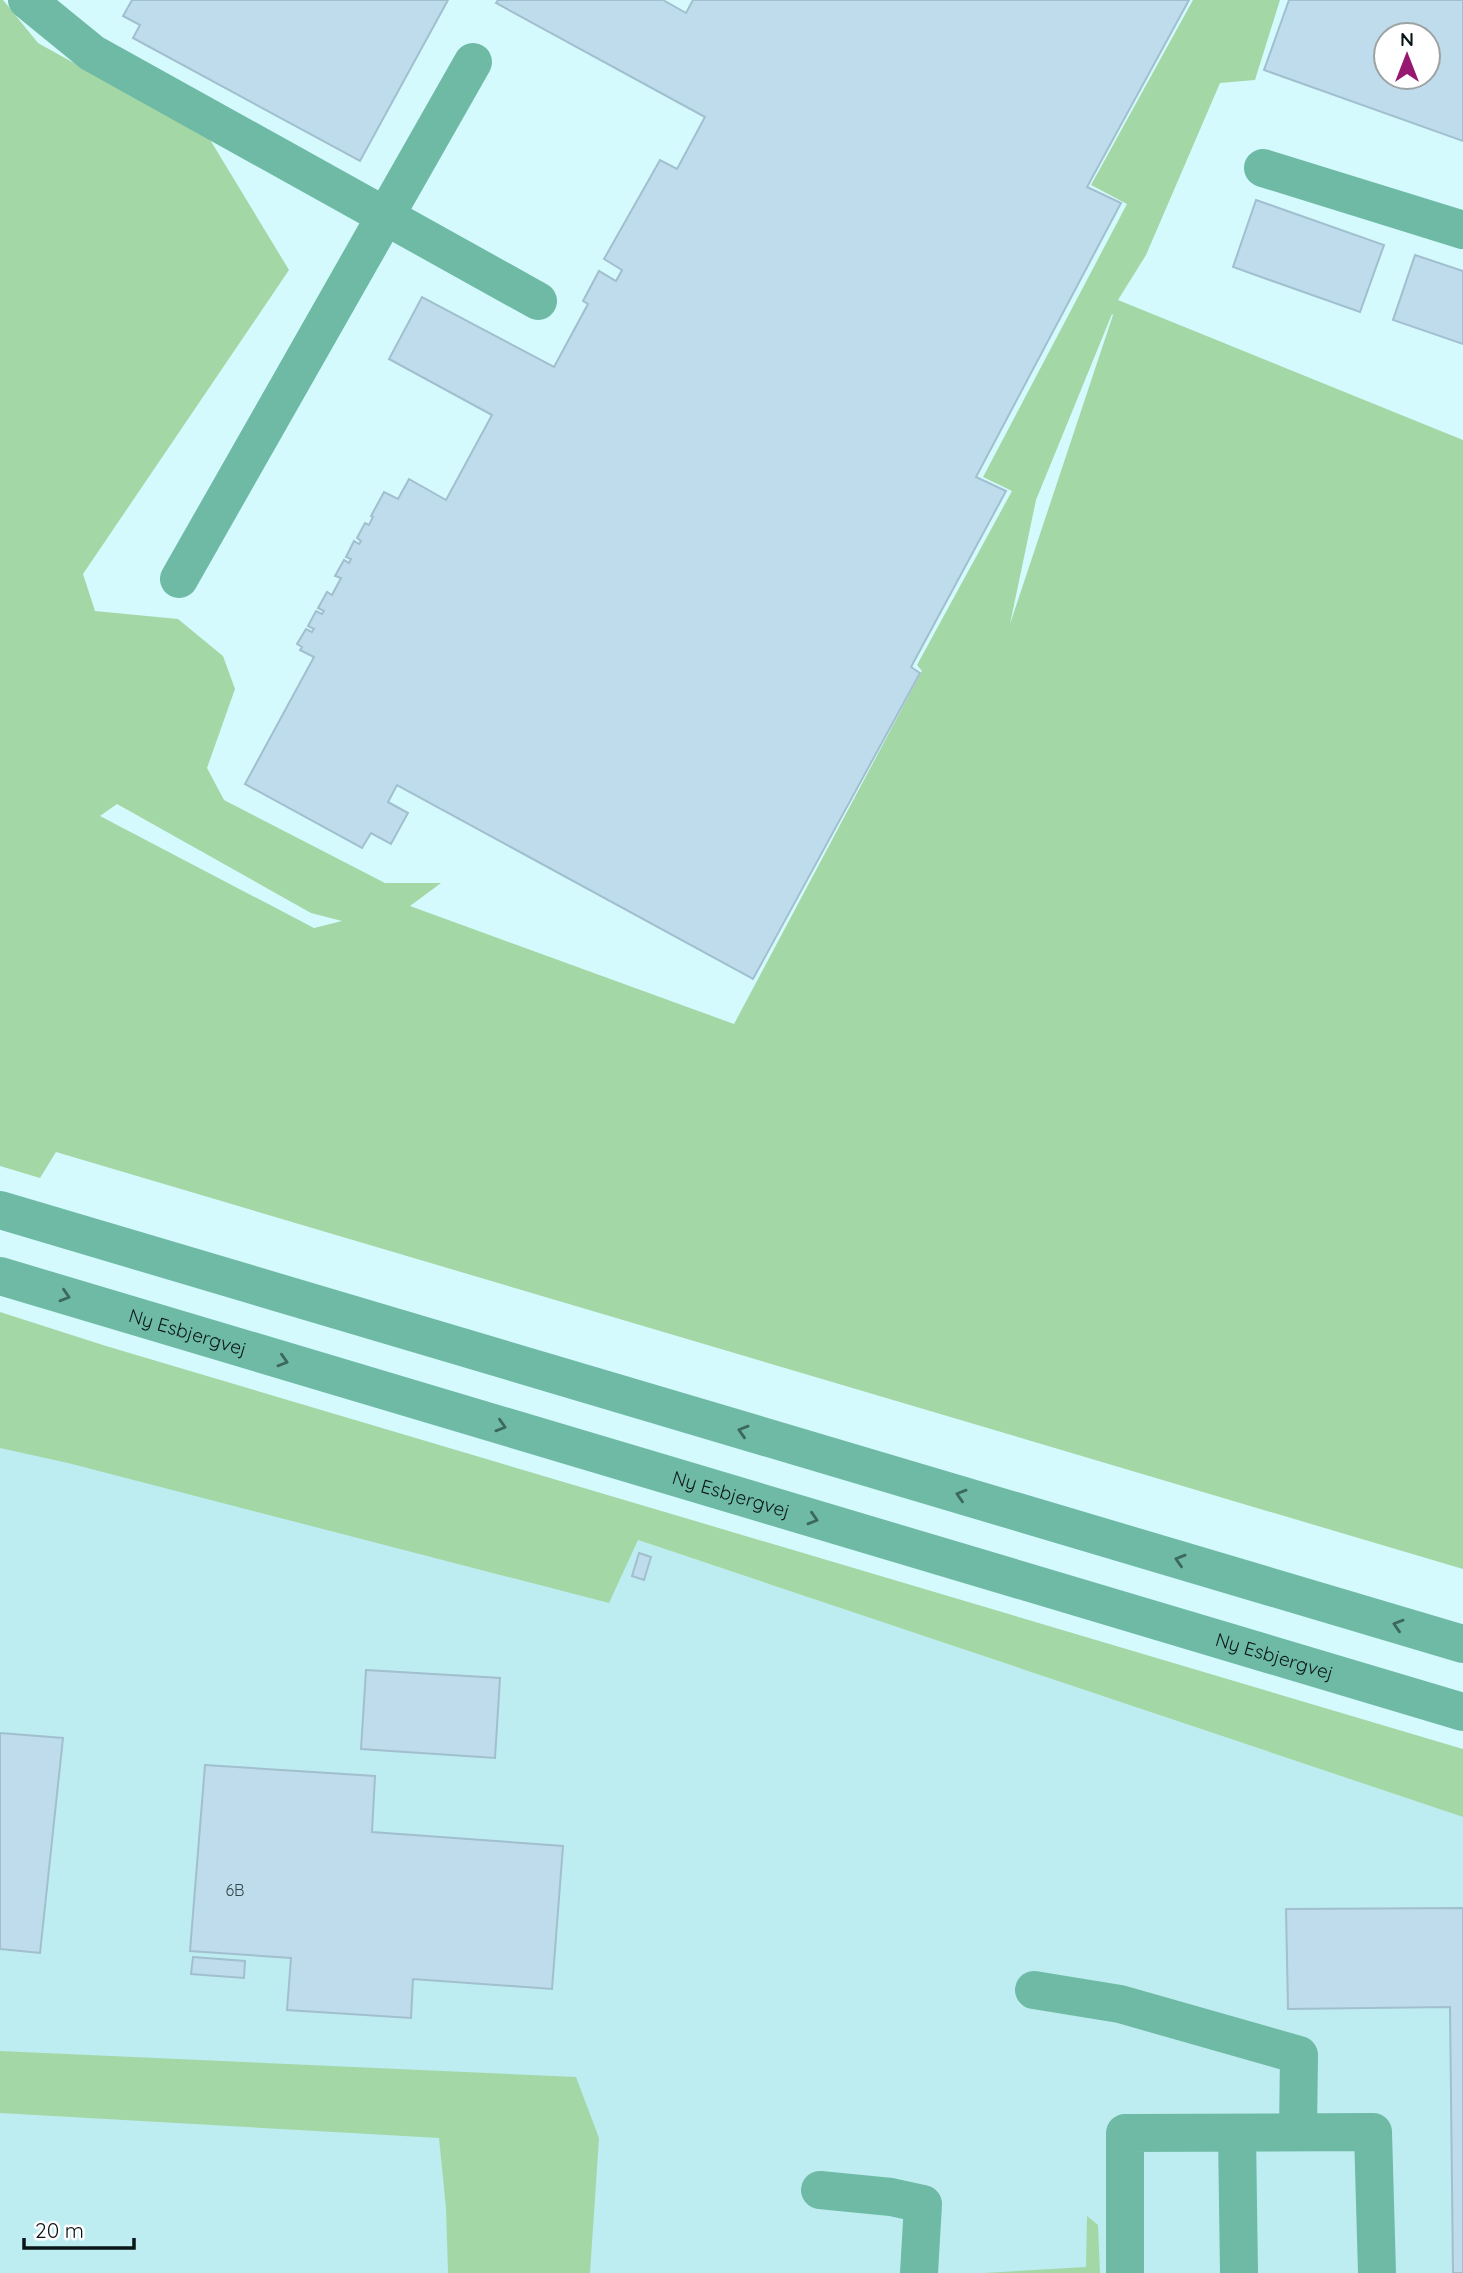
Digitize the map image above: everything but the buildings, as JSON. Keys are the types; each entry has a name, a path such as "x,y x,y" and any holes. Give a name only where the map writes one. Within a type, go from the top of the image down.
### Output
{"street":[{"path":"27,0 92,53 538,300"},
{"path":"179,579 474,62"},
{"path":"1263,169 1463,230"},
{"path":"0,1210 1463,1644"},
{"name":"Ny Esbjergvej","path":"0,1276 1463,1712"},
{"path":"1034,1990 1120,2004 1299,2055 1298,2132"},
{"path":"1125,2273 1125,2133 1373,2132 1377,2273"},
{"path":"1237,2133 1239,2273"},
{"path":"820,2190 891,2197 923,2204 919,2273"}],"shaded area":[{"path":"0,1336 638,1540 1463,1817 1463,2273 0,2273"}],"green space":[{"path":"0,0 3,0 38,43 209,138 289,270 83,574 95,611 178,619 223,656 235,689 207,768 224,800 385,883 441,883 410,906 734,1024 922,671 917,665 1012,491 983,477 1127,204 1091,185 1193,0 1280,0 1255,80 1220,83 1146,255 1118,300 1463,440 1463,1569 56,1152 40,1178 0,1166","holes":["1113,315 1010,624 1036,500","117,804 311,913 342,921 314,928 100,816"]},
{"path":"0,1312 106,1346 1463,1749 1463,1817 638,1540 609,1603 68,1463 0,1448"},
{"path":"0,2051 576,2077 599,2138 590,2273 448,2273 446,2208 439,2138 0,2113"},
{"path":"1087,2216 1098,2225 1100,2273 983,2273 1086,2267"}]}
